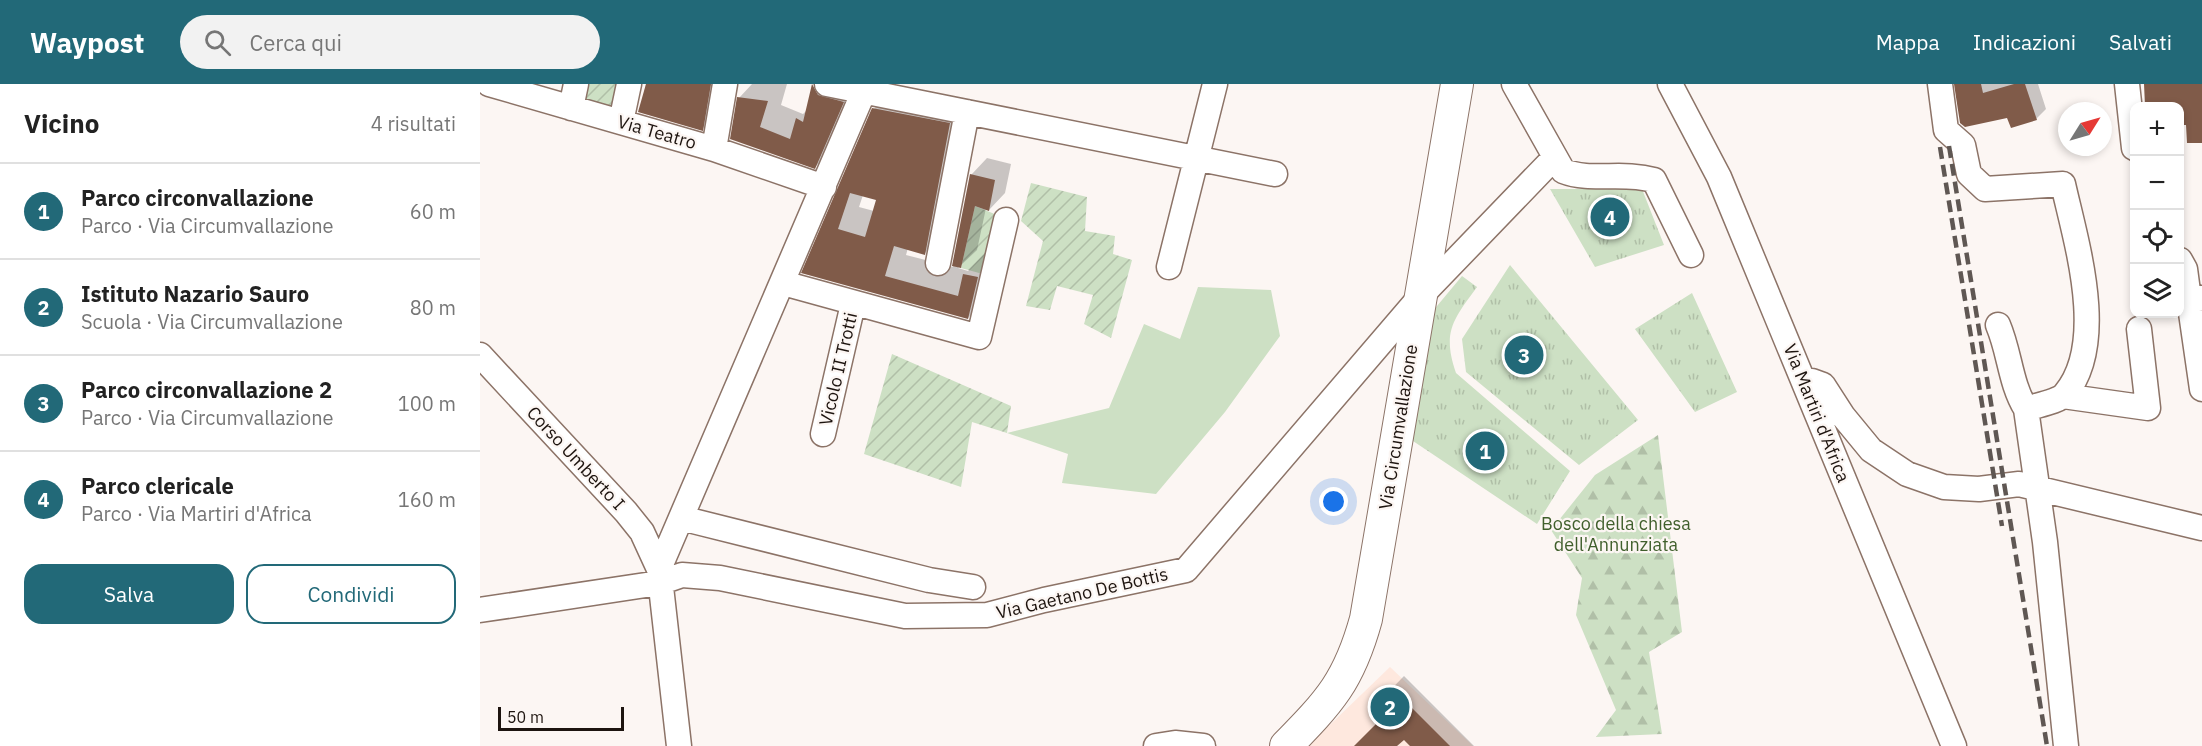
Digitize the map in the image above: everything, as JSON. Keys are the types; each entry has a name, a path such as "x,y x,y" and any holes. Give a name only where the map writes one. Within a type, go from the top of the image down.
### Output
{"main road":[{"name":"Via Circumvallazione","path":"1286,746 1325,705 1346,676 1359,645 1366,619 1457,84"}],"street":[{"name":"Via Teatro","path":"489,84 514,88 571,108 714,149 824,187"},
{"path":"571,108 576,84"},
{"path":"621,122 629,84"},
{"path":"714,149 725,84"},
{"path":"827,84 866,88 967,112 1275,174"},
{"path":"1169,267 1215,84"},
{"path":"1514,84 1563,171 1575,176 1635,175 1654,180 1691,255"},
{"name":"Via Martiri d'Africa","path":"1670,84 1719,177 1954,746"},
{"path":"1940,84 1946,130 1963,145 1969,174 1985,189 2064,184 2088,301 2085,342 2075,377 2063,396"},
{"path":"2127,84 2130,111"},
{"path":"679,746 659,576 681,518 866,88"},
{"path":"938,263 967,112"},
{"name":"Via Gaetano De Bottis","path":"480,610 659,576 682,575 720,578 905,616 987,615 1044,600 1186,570 1420,297 1554,158"},
{"name":"Vicolo II Trotti","path":"783,283 979,337 1006,220"},
{"path":"2182,264 2195,299 2202,389"},
{"name":"Vicolo II Trotti","path":"823,434 853,304"},
{"path":"1998,325 2004,339 2016,392 2026,409 2038,490 2066,746"},
{"path":"2026,409 2063,396 2148,408 2139,329"},
{"name":"Corso Umberto I","path":"480,356 568,447 642,532 659,576"},
{"path":"1805,383 1812,381 1823,385 1843,416 1871,450 1907,474 1944,487 1979,489 2019,484 2202,528"},
{"path":"642,532 671,526 681,518"},
{"path":"681,518 928,580 973,587"},
{"path":"1156,746 1175,744 1203,746"}],"shaded area":[{"path":"1390,667 1473,746 1308,746"}],"green space":[{"path":"576,84 629,84 621,122 571,108"},
{"path":"1031,183 1087,197 1085,231 1115,236 1113,254 1132,260 1111,338 1084,324 1093,295 1057,286 1050,310 1026,306 1043,241 1021,221"},
{"path":"1550,189 1642,189 1664,245 1595,267"},
{"path":"975,206 1002,217 990,276 961,268"},
{"path":"1510,265 1638,420 1579,465 1466,372 1462,339"},
{"path":"1462,276 1477,287 1452,327 1450,347 1456,373 1570,471 1537,524 1410,439 1432,312"},
{"path":"1198,287 1271,290 1280,336 1225,412 1156,494 1062,483 1068,454 1007,433 1109,408 1144,324 1180,339"},
{"path":"1692,293 1737,392 1695,412 1635,329"},
{"path":"892,354 1011,406 1007,433 972,422 961,487 864,454"},
{"name":"Bosco della chiesa dell'Annunziata","path":"1658,435 1682,632 1649,652 1662,734 1596,737 1616,710 1576,615 1582,578 1551,530 1595,475"}],"building":[{"path":"646,84 711,84 703,131 638,112"},
{"path":"812,84 818,95 844,102 815,169 730,139 737,97 768,101 760,127 790,139 796,118 803,122"},
{"path":"1954,84 1981,84 1983,93 2014,84 2025,84 2037,120 2011,128 2007,118 1965,127 1960,123"},
{"path":"2144,84 2202,84 2202,143 2187,143 2184,102 2145,102"},
{"path":"872,108 950,123 925,255 894,246 885,276 958,296 963,274 978,277 968,319 801,273","holes":["850,193 876,200 865,237 838,229"]},
{"path":"970,174 995,180 989,211 975,206 961,268 952,266"},
{"path":"1391,687 1450,746 1410,746 1404,740 1397,746 1354,746 1381,719 1371,708"}],"railway":[{"path":"1949,146 2047,746"},
{"path":"1940,147 2002,526"}],"place":[{"name":"Parco clericale","path":"1610,217"},
{"name":"Parco circonvallazione 2","path":"1524,355"},
{"name":"Parco circonvallazione","path":"1485,451"},
{"name":"Istituto Nazario Sauro","path":"1390,707"}]}
